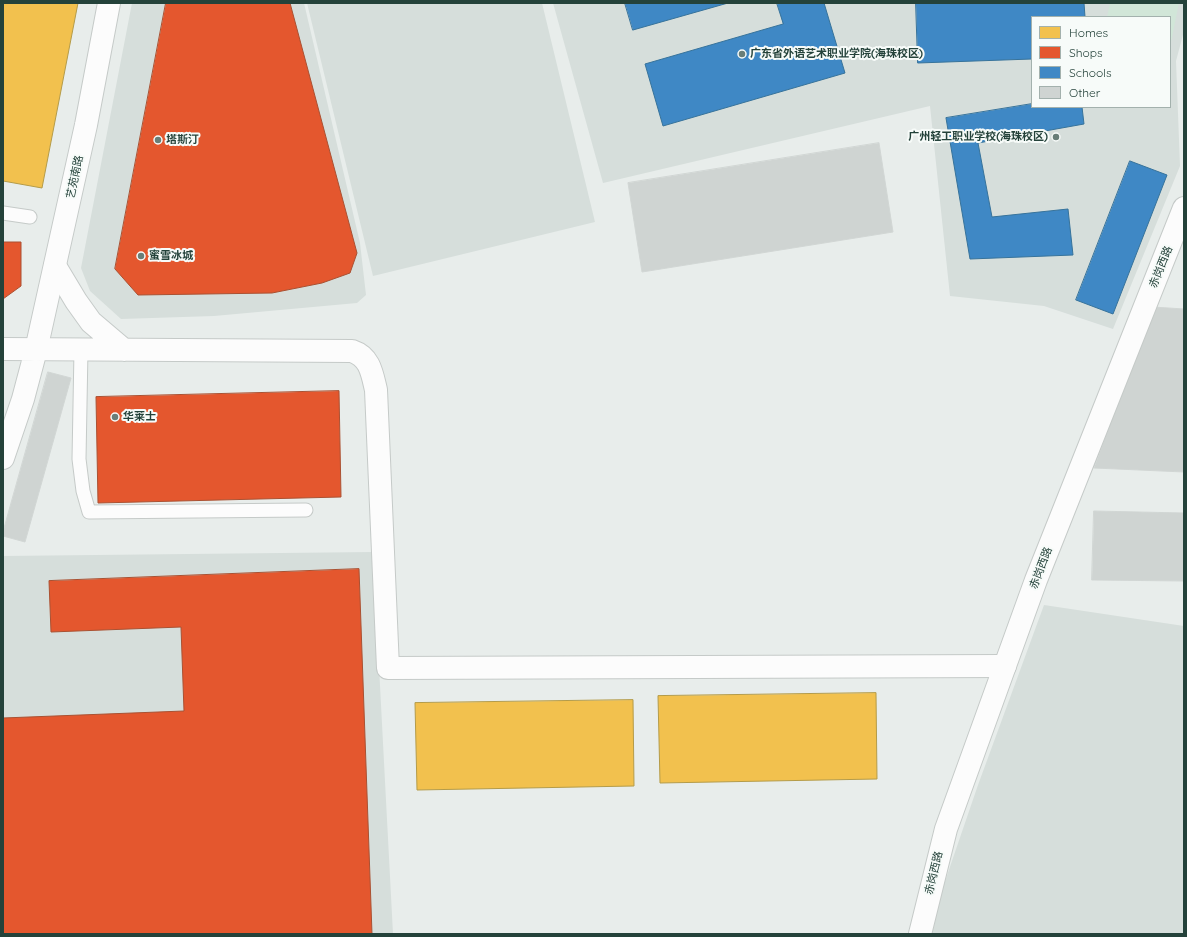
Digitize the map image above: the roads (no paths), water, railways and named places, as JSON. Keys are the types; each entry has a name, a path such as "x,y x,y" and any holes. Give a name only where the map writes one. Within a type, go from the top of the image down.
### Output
{"street":[{"name":"艺苑南路","path":"3,458 23,399 36,350 86,125 109,3"},
{"name":"赤岗西路","path":"920,934 946,829 1036,580 1184,208"},
{"path":"55,266 76,301 91,322 124,350"},
{"path":"3,349 352,351 360,354 368,363 376,390 388,668 1005,666"}],"lane":[{"path":"3,213 30,217"},
{"path":"81,350 78,459 83,491 89,512 306,510"}],"place":[{"name":"广东省外语艺术职业学院(海珠校区)","path":"742,54"},
{"name":"广州轻工职业学校(海珠校区)","path":"1056,137"},
{"name":"塔斯汀","path":"158,140"},
{"name":"蜜雪冰城","path":"141,256"},
{"name":"华莱士","path":"115,417"}]}
